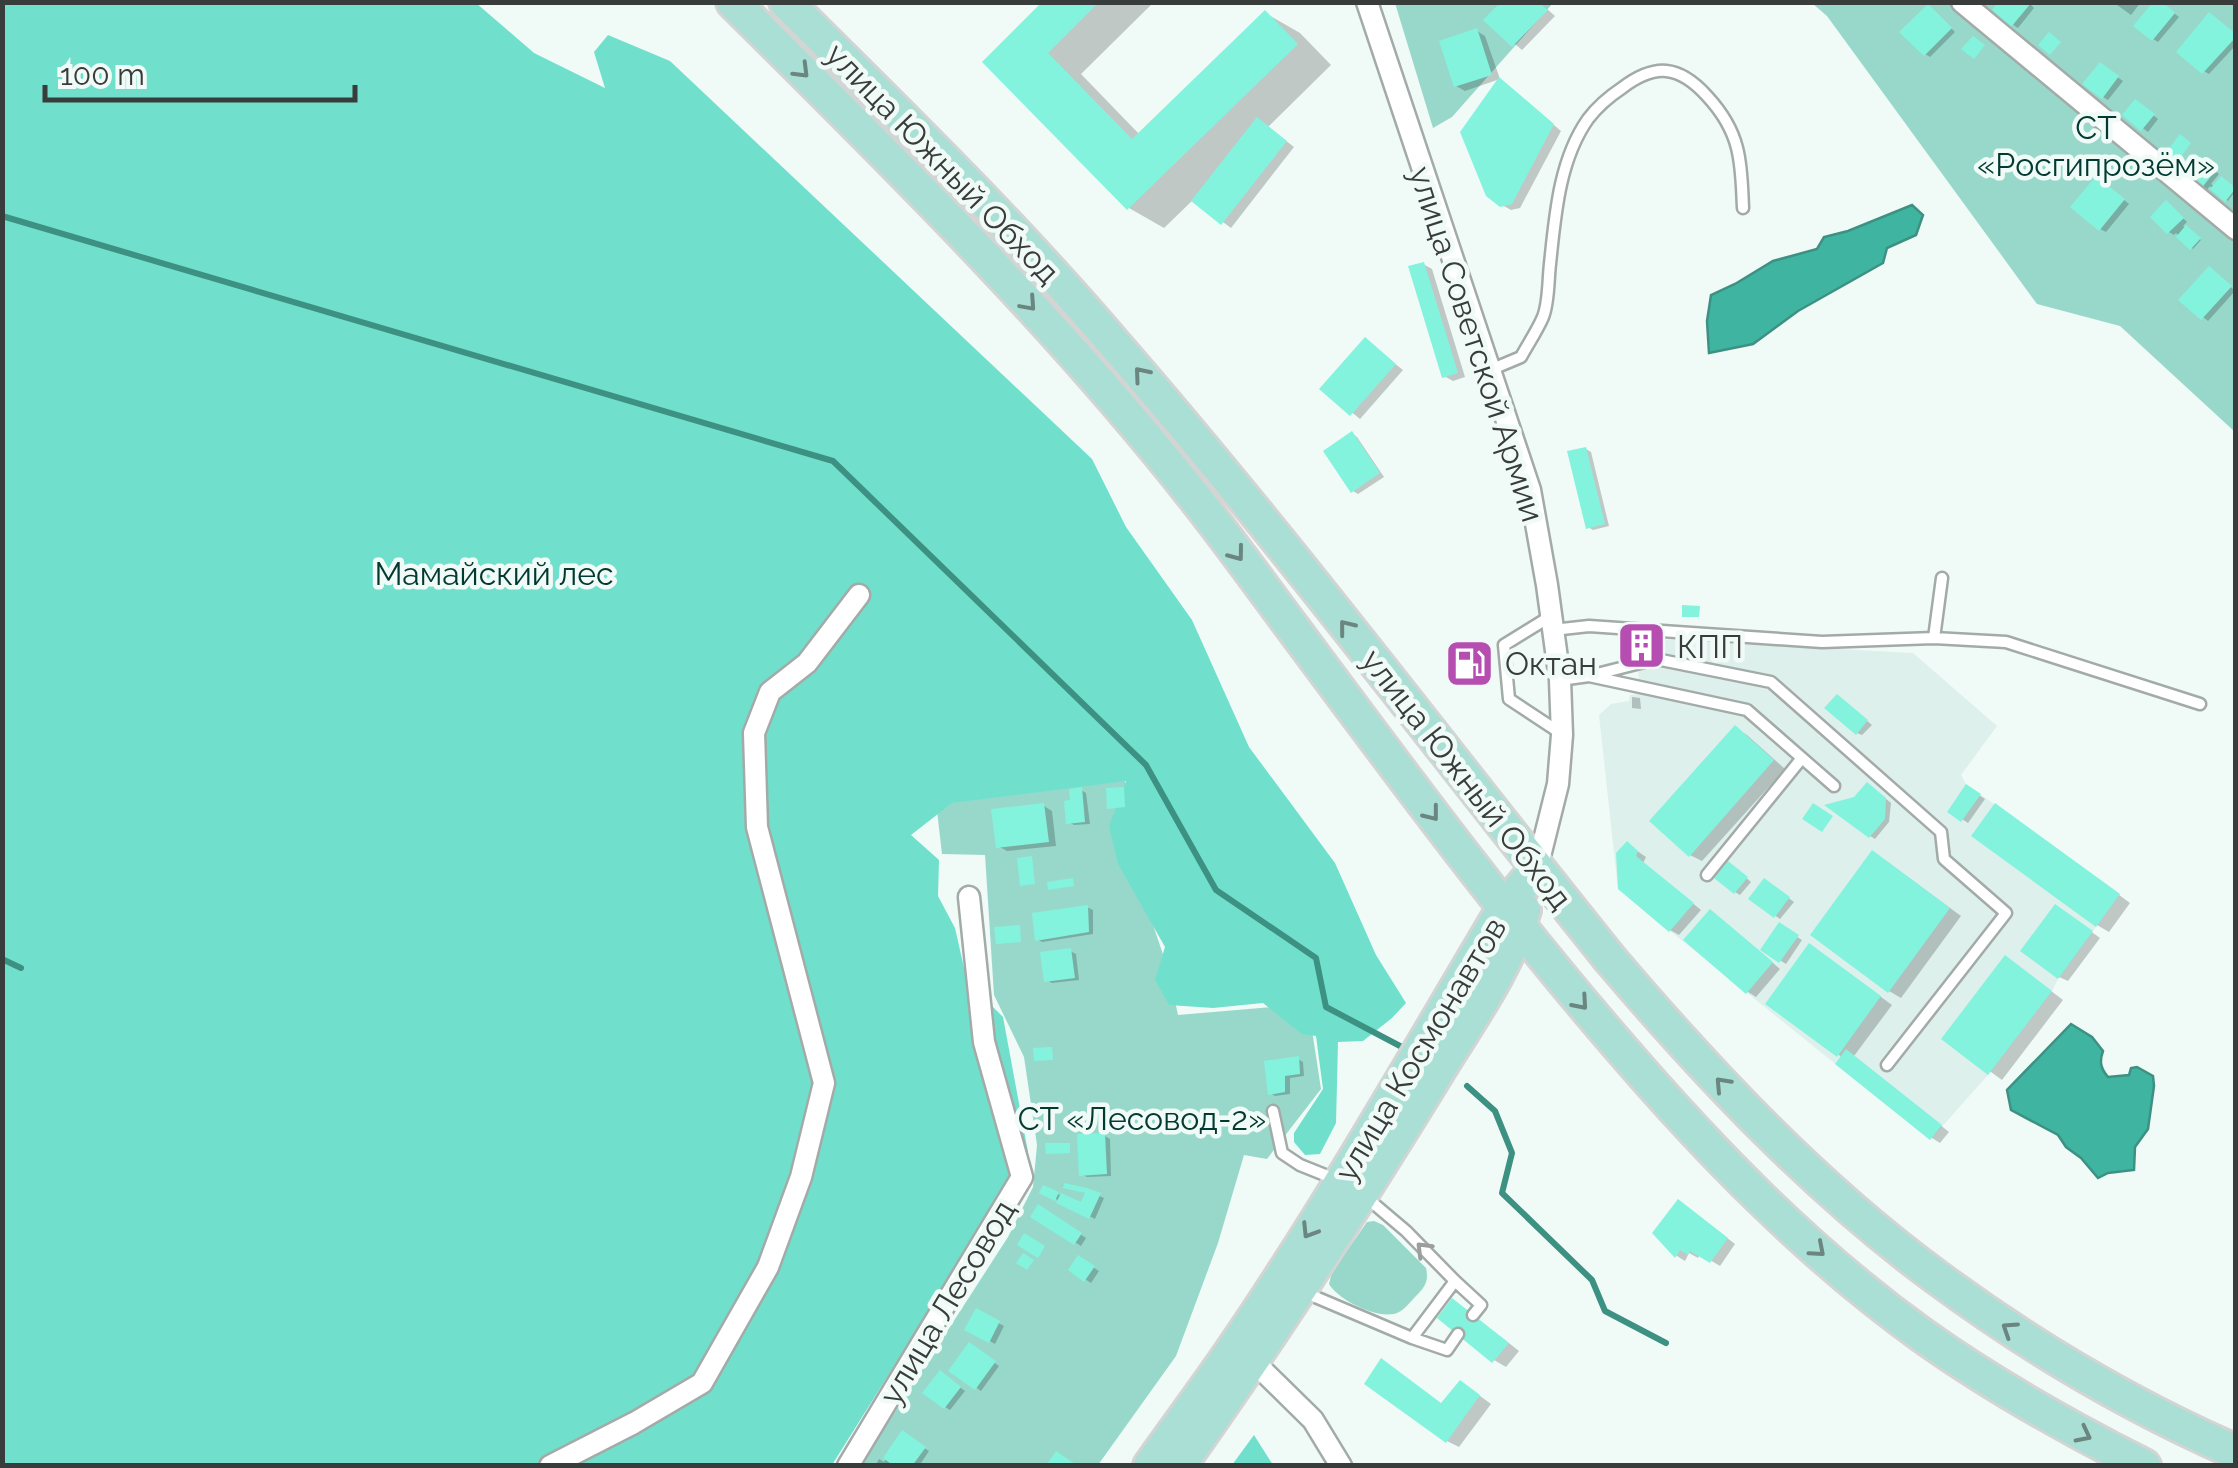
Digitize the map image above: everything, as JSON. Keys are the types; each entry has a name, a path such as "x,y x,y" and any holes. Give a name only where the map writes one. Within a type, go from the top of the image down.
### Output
{"main road":[{"name":"улица Южный Обход","path":"733,2 982,253 1087,368 1196,499 1570,990 1660,1094 1746,1184 1850,1279 1922,1335 2072,1430 2144,1466"},
{"name":"улица Южный Обход","path":"786,2 1010,228 1115,344 1225,475 1620,970 1736,1098 1878,1231 1946,1284 2069,1367 2236,1452"},
{"name":"улица Космонавтов","path":"1179,1466 1300,1290 1352,1187 1512,918 1536,868"},
{"name":"улица Космонавтов","path":"1150,1466 1352,1187"}],"street":[{"name":"улица Советской Армии","path":"1367,2 1530,490 1560,680 1562,735 1558,784 1536,868"},
{"path":"1962,2 2236,229"},
{"path":"550,1466 702,1383 768,1268 801,1177 824,1083 757,826 754,732 770,692 807,663 860,595"},
{"name":"улица Лесовод","path":"848,1466 1022,1177 984,1042 969,897"},
{"path":"1253,1362 1313,1420 1341,1466"}],"lane":[{"path":"1490,370 1521,358 1544,315 1555,218 1566,166 1578,135 1591,115 1638,76 1656,70 1678,72 1697,84 1720,110 1736,145 1743,208"},
{"path":"1934,638 1942,578"},
{"path":"1562,735 1509,699 1504,644 1552,622 1822,642 1934,638 2006,642 2200,704"},
{"path":"1560,680 1656,660 1771,682 1940,832 1944,860 2006,913 1887,1066"},
{"path":"1588,676 1747,710 1834,786"},
{"path":"1708,875 1802,758"},
{"path":"1273,1111 1282,1152 1300,1165 1352,1187 1406,1231 1481,1304 1473,1315"},
{"path":"1412,1338 1455,1281"},
{"path":"1300,1290 1446,1350 1458,1334"}],"shaded area":[{"path":"1912,205 1923,215 1916,235 1887,248 1883,263 1798,311 1753,344 1709,353 1707,321 1711,295 1773,261 1817,249 1824,237"},
{"path":"1638,638 1913,653 1997,726 1961,775 1966,784 2120,894 1988,1075 1930,1140 1618,889 1599,715 1611,704 1629,701 1630,695 1639,694"},
{"path":"2071,1024 2092,1037 2103,1051 2101,1065 2108,1077 2129,1075 2131,1068 2137,1067 2153,1076 2148,1129 2135,1147 2134,1170 2098,1178 2058,1135 2011,1110 2007,1090"}],"green space":[{"name":"Мамайский лес","path":"3,3 476,3 534,53 605,88 594,52 608,35 670,61 1092,459 1126,527 1192,620 1249,747 1335,863 1376,955 1406,1003 1363,1041 1338,1042 1336,1123 1320,1154 1305,1155 1294,1142 1294,1133 1323,1089 1316,1036 1302,1034 1263,1003 1213,1008 1169,1005 1155,980 1165,947 1118,864 1109,826 1126,781 952,803 911,835 939,860 938,896 955,928 967,981 1003,1017 1028,1152 832,1465 3,1466"},
{"path":"1395,3 1553,3 1452,117 1433,128"},
{"name":"СТ «Росгипрозём»","path":"1812,3 2235,3 2235,432 2120,326 2037,304 1827,16"},
{"name":"СТ «Лесовод-2»","path":"1124,776 1152,922 1178,1015 1308,1004 1321,1089 1267,1159 1244,1155 1218,1243 1176,1356 1098,1465 860,1466 1008,1237 1033,1187 1037,1145 1024,1057 994,995 985,855 942,854 936,802"},
{"path":"1367,1222 1383,1225 1426,1268 1427,1280 1422,1290 1403,1309 1391,1314 1361,1308 1341,1297 1329,1284 1332,1272"},
{"path":"1254,1435 1273,1465 1232,1465"}],"building":[{"path":"1042,2 1099,2 1048,53 1132,139 1265,10 1298,44 1127,210 982,62"},
{"path":"1501,2 1539,2 1548,10 1512,47 1483,20"},
{"path":"1998,2 2032,2 2011,27 1992,10"},
{"path":"2153,2 2163,2 2175,13 2152,41 2133,26"},
{"path":"1928,4 1952,28 1924,56 1899,32"},
{"path":"2209,12 2236,37 2202,74 2176,52"},
{"path":"1477,28 1492,75 1454,87 1439,41"},
{"path":"2049,32 2061,42 2050,55 2038,45"},
{"path":"1973,36 1985,45 1974,59 1961,49"},
{"path":"2100,62 2119,76 2102,99 2082,84"},
{"path":"1499,77 1554,124 1512,204 1500,207 1486,196 1460,132"},
{"path":"2135,99 2155,114 2141,131 2122,115"},
{"path":"1257,117 1287,141 1221,225 1191,201"},
{"path":"2180,134 2191,143 2177,162 2165,154"},
{"path":"2198,155 2216,170 2200,190 2182,176"},
{"path":"2096,176 2125,199 2099,231 2070,207"},
{"path":"2221,176 2236,188 2225,202 2210,189"},
{"path":"2166,200 2184,218 2167,234 2150,217"},
{"path":"2186,225 2201,238 2190,250 2176,237"},
{"path":"1424,262 1458,373 1442,378 1408,266"},
{"path":"2209,266 2232,286 2201,320 2178,300"},
{"path":"1365,337 1396,364 1350,416 1319,389"},
{"path":"1352,431 1380,473 1351,493 1323,451"},
{"path":"1586,447 1605,524 1586,529 1567,451"},
{"path":"1682,605 1700,606 1699,617 1682,617"},
{"path":"1473,651 1476,673 1460,676 1457,653"},
{"path":"1837,694 1868,720 1856,735 1824,708"},
{"path":"1735,725 1774,760 1689,857 1649,821"},
{"path":"1867,782 1886,798 1885,819 1869,838 1824,805 1854,797"},
{"path":"1966,784 1981,794 1961,822 1947,812"},
{"path":"1082,787 1085,822 1066,824 1064,801 1070,800 1069,789"},
{"path":"1124,787 1125,807 1107,809 1106,788"},
{"path":"1044,803 1049,842 996,848 991,809"},
{"path":"1813,803 1833,816 1822,832 1802,819"},
{"path":"1995,803 2120,894 2096,927 1971,836"},
{"path":"1627,841 1638,851 1636,856 1694,903 1669,932 1618,889 1616,853"},
{"path":"1872,850 1950,908 1888,993 1810,935"},
{"path":"1032,856 1035,884 1020,886 1017,858"},
{"path":"1728,861 1748,877 1734,894 1714,878"},
{"path":"1073,878 1074,886 1048,890 1047,882"},
{"path":"1764,878 1790,897 1774,918 1748,899"},
{"path":"2055,904 2093,931 2058,979 2020,951"},
{"path":"1088,905 1089,932 1035,941 1032,913"},
{"path":"1710,909 1773,962 1746,994 1683,940"},
{"path":"1779,922 1799,935 1779,963 1760,950"},
{"path":"1020,925 1021,942 996,944 994,927"},
{"path":"1809,943 1881,996 1837,1057 1765,1004"},
{"path":"1071,948 1075,978 1044,982 1040,952"},
{"path":"2005,955 2052,991 1988,1075 1941,1039"},
{"path":"1052,1047 1053,1060 1034,1061 1033,1048"},
{"path":"1846,1049 1942,1125 1930,1140 1835,1064"},
{"path":"1299,1056 1300,1074 1285,1076 1285,1092 1268,1095 1264,1061"},
{"path":"1105,1133 1107,1174 1079,1176 1077,1134"},
{"path":"1045,1143 1070,1143 1070,1153 1046,1154"},
{"path":"1064,1183 1101,1193 1089,1219 1056,1203 1061,1193 1081,1202 1085,1193 1063,1188"},
{"path":"1043,1185 1059,1192 1055,1201 1039,1193"},
{"path":"1678,1199 1728,1238 1710,1263 1690,1251 1688,1255 1680,1250 1675,1258 1652,1233"},
{"path":"1038,1204 1082,1233 1074,1245 1030,1217"},
{"path":"1024,1233 1045,1246 1038,1258 1017,1245"},
{"path":"1023,1253 1034,1260 1027,1270 1016,1263"},
{"path":"1078,1255 1095,1266 1084,1282 1068,1270"},
{"path":"1452,1298 1509,1343 1492,1363 1437,1318"},
{"path":"976,1308 1000,1321 989,1343 964,1330"},
{"path":"969,1342 996,1361 975,1390 948,1371"},
{"path":"1381,1358 1441,1403 1460,1380 1480,1395 1446,1443 1364,1384"},
{"path":"940,1370 961,1387 944,1409 922,1393"},
{"path":"902,1430 926,1447 912,1466 894,1466 883,1458"},
{"path":"1056,1451 1078,1466 1046,1466"}],"waterway":[{"path":"2,216 833,461 1146,765 1216,890 1316,958 1326,1007 1400,1046"},
{"path":"2,959 21,968"},
{"path":"1467,1086 1495,1111 1512,1153 1502,1193 1592,1280 1605,1311 1666,1343"}],"place":[{"name":"КПП","path":"1642,646"},
{"name":"Октан","path":"1470,663"}]}
